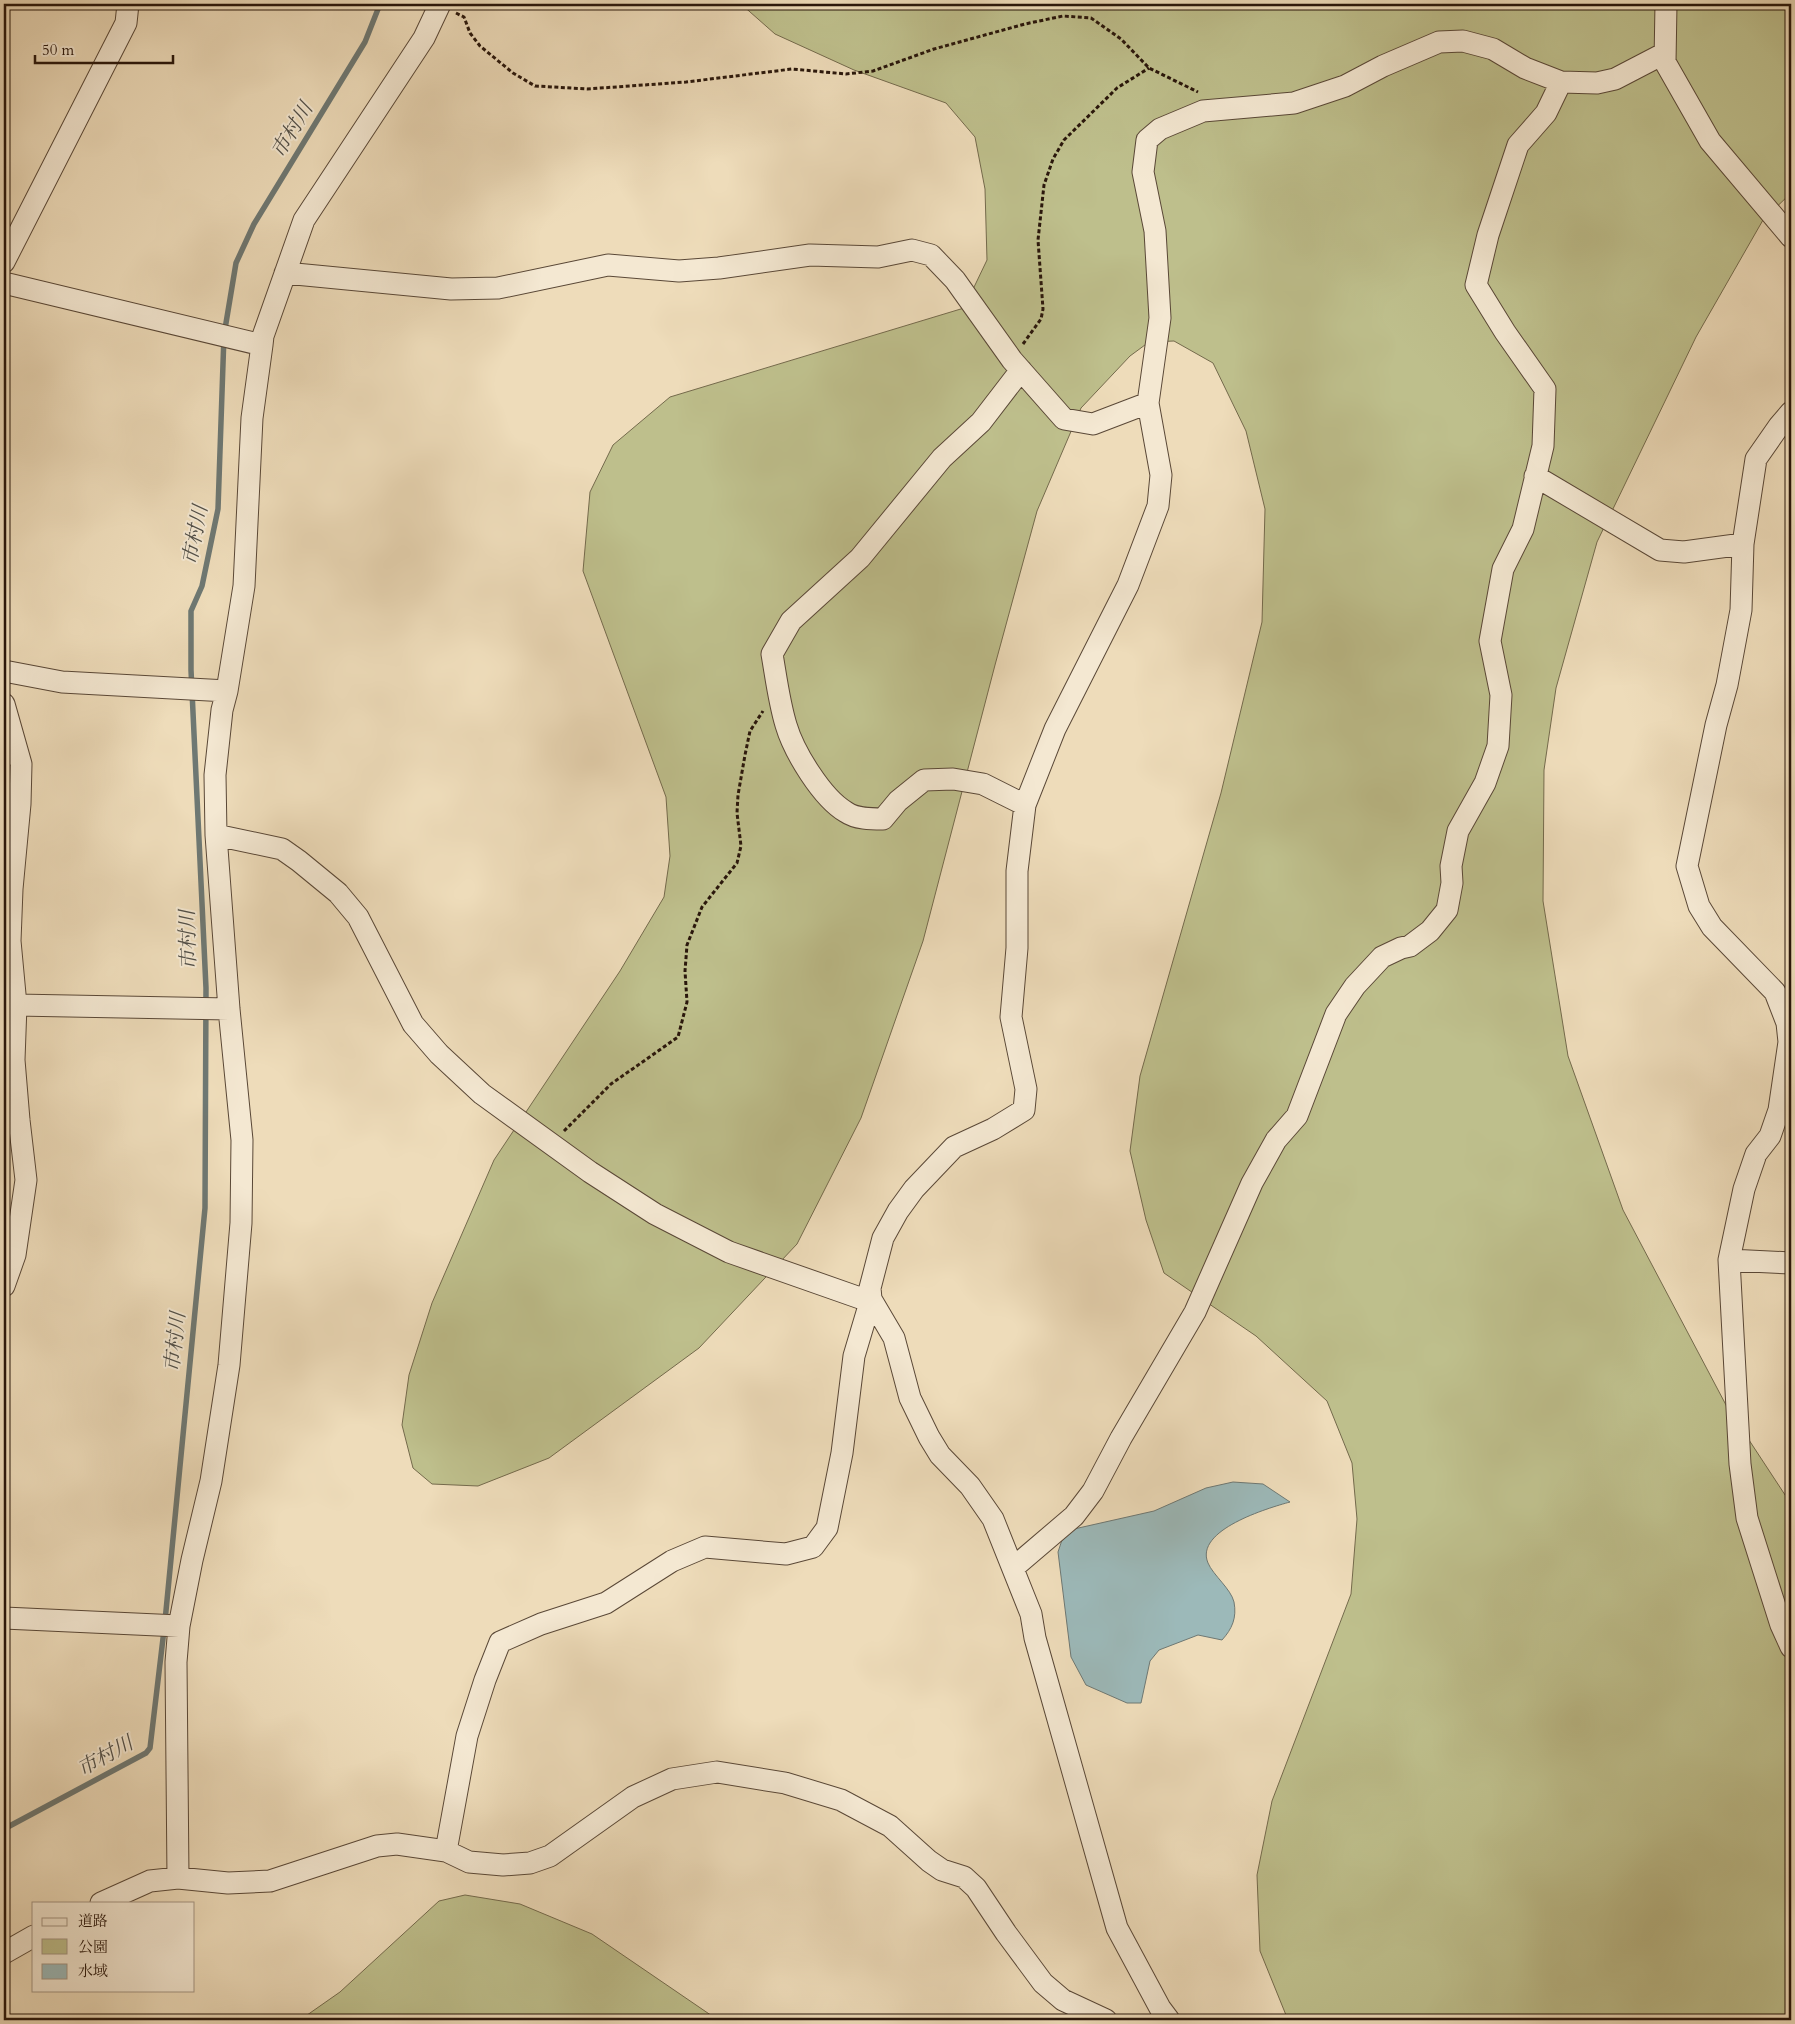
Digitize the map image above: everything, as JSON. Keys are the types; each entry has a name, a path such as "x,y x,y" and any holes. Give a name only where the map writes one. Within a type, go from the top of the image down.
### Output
{"street":[{"path":"4,262 126,23 128,4"},
{"path":"178,1878 176,1662 179,1626 192,1560 211,1481 228,1375 242,1223 242,1140 229,1009 216,835 214,776 222,710 227,691 244,586 252,418 262,344 304,220 424,38 439,4"},
{"path":"1666,4 1665,62 1710,141 1791,237"},
{"path":"446,1852 468,1736 485,1680 500,1642 541,1624 606,1603 672,1561 705,1547 786,1554 813,1547 827,1528 842,1453 854,1356 871,1299 870,1288 883,1238 898,1210 914,1188 954,1147 993,1130 1024,1110 1026,1089 1011,1017 1017,948 1016,871 1025,805 1055,729 1128,585 1158,506 1161,475 1148,403 1160,318 1155,231 1143,172 1146,140 1160,129 1203,111 1294,103 1345,86 1383,66 1440,42 1463,40 1493,49 1525,68 1561,82 1597,83 1615,79 1665,53"},
{"path":"1013,1568 1074,1516 1093,1491 1121,1438 1195,1312 1252,1183 1276,1140 1298,1116 1336,1014 1355,986 1382,957 1410,946 1430,931 1447,910 1452,883 1450,866 1458,831 1485,783 1498,746 1500,694 1490,641 1503,569 1523,528 1543,446 1545,389 1505,332 1476,286 1488,235 1518,145 1546,113 1561,82"},
{"path":"285,273 450,289 498,288 608,265 679,271 719,268 810,255 878,257 912,250 931,255 955,280 1016,365 1064,419 1093,424 1148,403"},
{"path":"4,283 262,344"},
{"path":"1016,365 981,422 942,458 860,558 791,620 772,654 786,726 808,770 832,802 847,813 869,819 883,819 898,801 924,780 953,779 983,784 1025,805"},
{"path":"1791,412 1756,459 1743,544 1741,610 1728,685 1716,725 1687,866 1699,906 1712,927 1775,992 1788,1023 1790,1042 1779,1110 1770,1136 1756,1154 1744,1189 1729,1260 1740,1464 1747,1518 1781,1625 1791,1647"},
{"path":"1535,476 1660,550 1684,552 1743,544"},
{"path":"4,671 62,682 227,691"},
{"path":"4,704 21,764 10,941 16,1005 14,1060 26,1180 14,1255 4,1286"},
{"path":"216,835 282,849 338,893 358,917 413,1024 439,1054 482,1094 590,1172 655,1214 729,1252 860,1298 871,1299"},
{"path":"16,1005 229,1009"},
{"path":"1729,1260 1791,1264"},
{"path":"871,1299 894,1338 910,1398 929,1437 940,1455 970,1486 993,1519 1032,1614 1035,1638 1116,1928 1160,2008 1169,2020"},
{"path":"4,1618 179,1626"},
{"path":"103,1902 150,1881 178,1878 228,1883 270,1881 377,1846 396,1844 446,1852 468,1862 503,1866 530,1863 550,1856 633,1797 672,1779 717,1772 785,1783 842,1800 890,1826 942,1870 964,1877 976,1888 1043,1983 1063,2000 1106,2020"},
{"path":"4,1953 32,1937"}],"path":[{"path":"439,4 464,17 470,33 480,46 513,73 535,86 597,88 686,82 792,69 846,74 872,71 934,49 1025,24 1063,16 1090,18 1120,39 1149,68 1194,89 1223,109"},
{"path":"1016,365 1041,320 1043,309 1038,240 1044,185 1053,159 1064,140 1117,88 1149,68"},
{"path":"551,1143 611,1084 678,1037 687,1002 685,970 687,944 702,907 737,863 741,846 737,813 738,795 750,731 762,711 781,702"}],"green space":[{"path":"741,4 1791,4 1791,193 1763,220 1696,337 1597,542 1556,688 1544,770 1543,901 1568,1056 1623,1210 1726,1405 1791,1504 1791,2020 1288,2020 1260,1951 1257,1875 1272,1801 1351,1594 1357,1519 1352,1463 1327,1401 1256,1336 1164,1273 1146,1220 1130,1151 1140,1076 1221,793 1262,622 1265,509 1246,431 1213,363 1174,341 1149,342 1130,356 1081,408 1037,511 923,941 861,1118 797,1244 699,1348 549,1458 478,1486 432,1484 413,1468 402,1425 409,1375 432,1303 494,1160 620,971 664,897 670,856 666,797 583,571 590,492 613,445 670,397 964,308 987,260 985,189 975,137 946,103 854,70 775,34"},
{"path":"465,1895 520,1904 592,1934 718,2020 300,2020 340,1992 439,1901"}],"water":[{"path":"1233,1482 1263,1484 1290,1502 1266,1509 1236,1522 1212,1540 1207,1551 1208,1563 1232,1597 1235,1608 1234,1618 1226,1636 1222,1640 1198,1635 1159,1650 1150,1661 1141,1703 1127,1703 1086,1685 1071,1657 1058,1552 1063,1537 1074,1529 1154,1511 1206,1488"}],"waterway":[{"name":"市村川","path":"165,1621 205,1208 206,988 191,670 191,611 202,586 218,509 224,335 236,263 254,224 365,42 380,4"},
{"name":"市村川","path":"4,1829 146,1753 150,1748 164,1630"}]}
